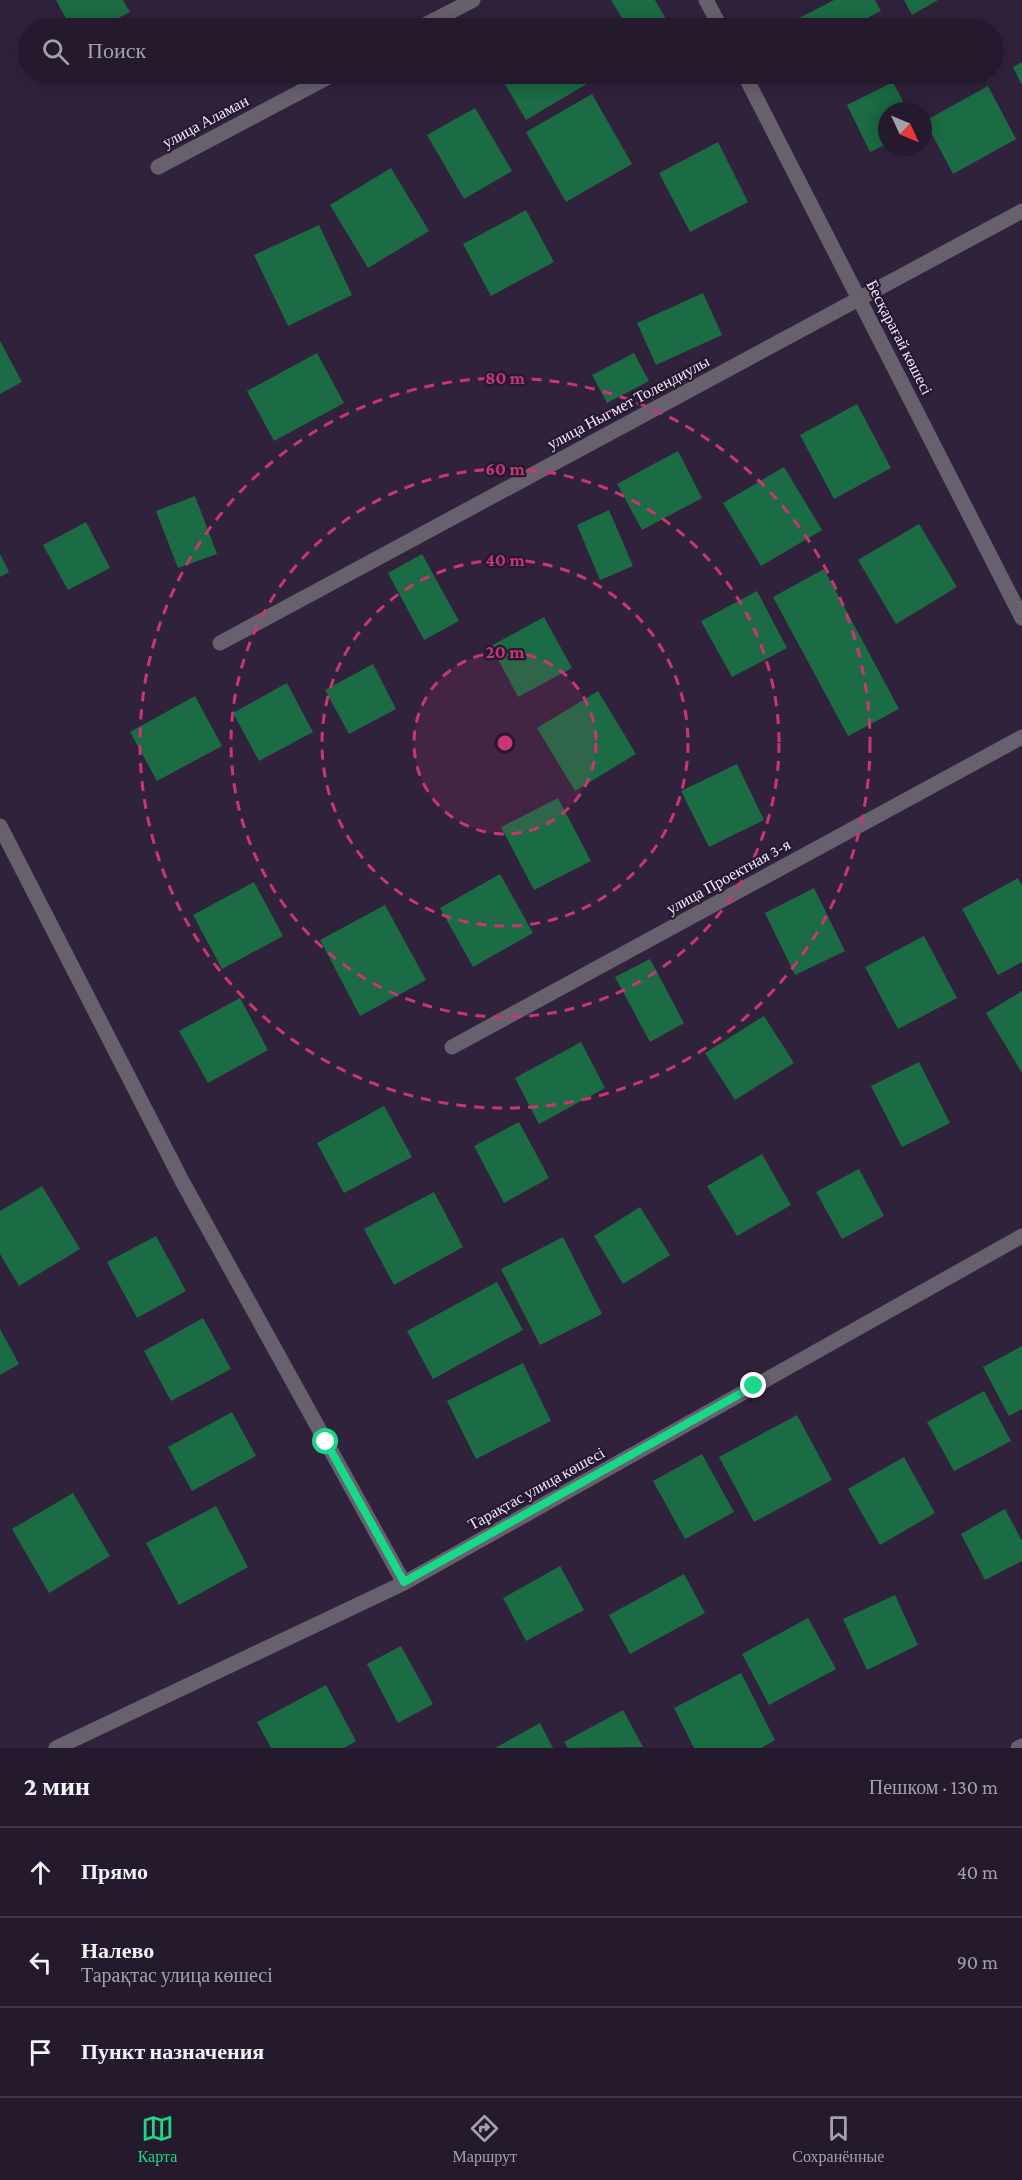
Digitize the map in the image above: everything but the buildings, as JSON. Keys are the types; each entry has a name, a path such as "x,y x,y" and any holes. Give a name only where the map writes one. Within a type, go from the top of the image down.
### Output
{"street":[{"path":"438,18 473,0"},
{"path":"706,0 716,18"},
{"name":"улица Аламан","path":"158,166 315,84"},
{"name":"Бесқарағай көшесі","path":"749,84 1022,618"},
{"name":"улица Ныгмет Толендиулы","path":"220,643 1022,211"},
{"name":"улица Проектная 3-я","path":"452,1047 1022,737"},
{"path":"0,826 182,1181 404,1582"},
{"name":"Тарақтас улица көшесі","path":"56,1748 404,1582 1022,1236"}],"route":[{"path":"326,1442 404,1582 754,1386"}]}
